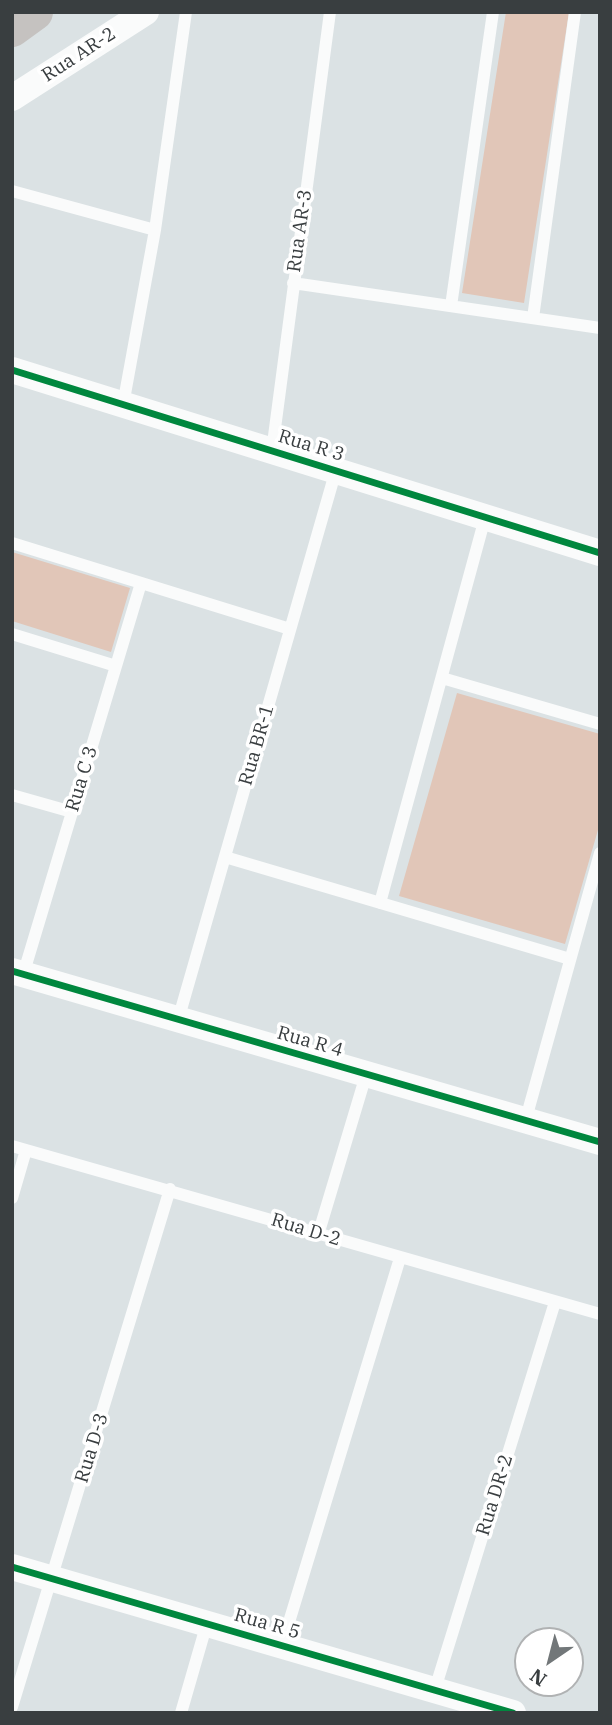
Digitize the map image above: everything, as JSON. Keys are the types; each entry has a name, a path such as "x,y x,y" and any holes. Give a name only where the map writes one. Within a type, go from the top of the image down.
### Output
{"highway":[{"path":"12,28 34,12"}],"street":[{"name":"Rua AR-2","path":"12,98 146,12"},
{"name":"Rua R 3","path":"12,370 600,553"},
{"name":"Rua R 4","path":"18,973 600,1142"},
{"name":"Rua R 5","path":"12,1567 513,1713"}],"lane":[{"path":"123,405 155,230 186,12"},
{"name":"Rua AR-3","path":"272,451 330,12"},
{"path":"450,306 493,12"},
{"path":"533,318 575,12"},
{"path":"12,191 155,230"},
{"path":"293,283 600,328"},
{"name":"Rua BR-1","path":"178,1020 336,470"},
{"path":"380,903 485,519"},
{"path":"12,543 290,629"},
{"name":"Rua C 3","path":"18,973 72,812 141,583"},
{"path":"12,634 116,666"},
{"path":"442,678 600,724"},
{"path":"12,795 72,812"},
{"path":"525,1122 600,853"},
{"path":"225,857 570,959"},
{"path":"318,1235 366,1075"},
{"name":"Rua D-2","path":"12,1146 600,1314"},
{"path":"12,1198 26,1150"},
{"name":"Rua D-3","path":"12,1707 170,1189"},
{"path":"282,1644 400,1258"},
{"name":"Rua DR-2","path":"435,1689 555,1302"},
{"path":"181,1713 207,1623"}],"shaded area":[{"path":"506,12 569,12 524,303 462,293"},
{"path":"12,552 130,588 111,652 12,621"},
{"path":"457,693 600,734 600,823 565,944 399,896"}],"cycle path":[{"path":"12,370 600,553"},
{"path":"12,971 600,1142"},
{"path":"12,1567 513,1713"}]}
